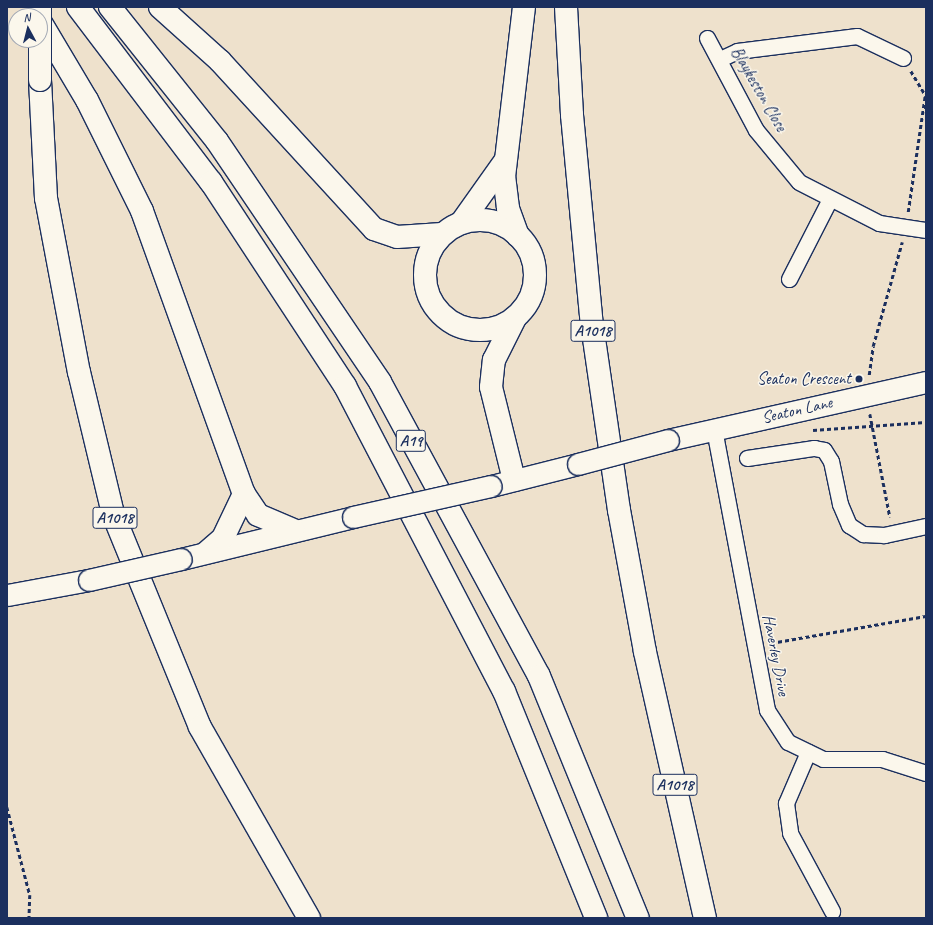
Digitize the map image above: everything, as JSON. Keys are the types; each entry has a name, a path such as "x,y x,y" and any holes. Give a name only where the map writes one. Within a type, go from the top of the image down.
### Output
{"highway":[{"name":"A1018","path":"40,7 40,80 46,198 79,372 113,514 200,727 309,918"},
{"name":"A19","path":"78,7 211,182 345,386 504,691 596,918"},
{"name":"A19","path":"110,7 217,141 380,382 539,676 638,918"},
{"path":"160,7 220,61 374,229 397,237 442,234"},
{"path":"514,480 491,387 494,360 515,318 529,301 535,280 532,258 518,236 508,208 505,161 524,7"},
{"name":"A1018","path":"566,7 572,115 591,317 618,510 645,652 705,918"},
{"path":"48,34 87,100 142,211 244,494 258,515 293,530"},
{"path":"505,161 461,223 442,234 429,251 424,272 427,294 438,312 454,325 475,331 496,329 515,318"},
{"path":"461,223 494,222 518,236"},
{"path":"207,552 223,538 244,494"}],"main road":[{"name":"Seaton Lane","path":"7,596 89,580 181,559 293,530 492,486 714,429 866,394 926,382"}],"street":[{"path":"720,59 737,51 857,36 902,58"},
{"name":"Blaykeston Close","path":"707,38 720,59 756,130 799,182 830,199 880,222 926,230"},
{"path":"789,278 830,199"},
{"name":"Haverley Drive","path":"714,429 767,710 788,742 823,759 882,759 926,773"},
{"path":"747,458 814,448 824,450 831,461 840,504 848,525 863,534 893,533 926,526"},
{"path":"808,752 786,803 790,833 832,911"}],"path":[{"path":"893,533 866,394 873,346 906,227 926,96 902,58"},
{"path":"755,645 926,616"},
{"path":"7,807 30,895 29,918"}],"place":[{"name":"Seaton Crescent","path":"859,379"}]}
